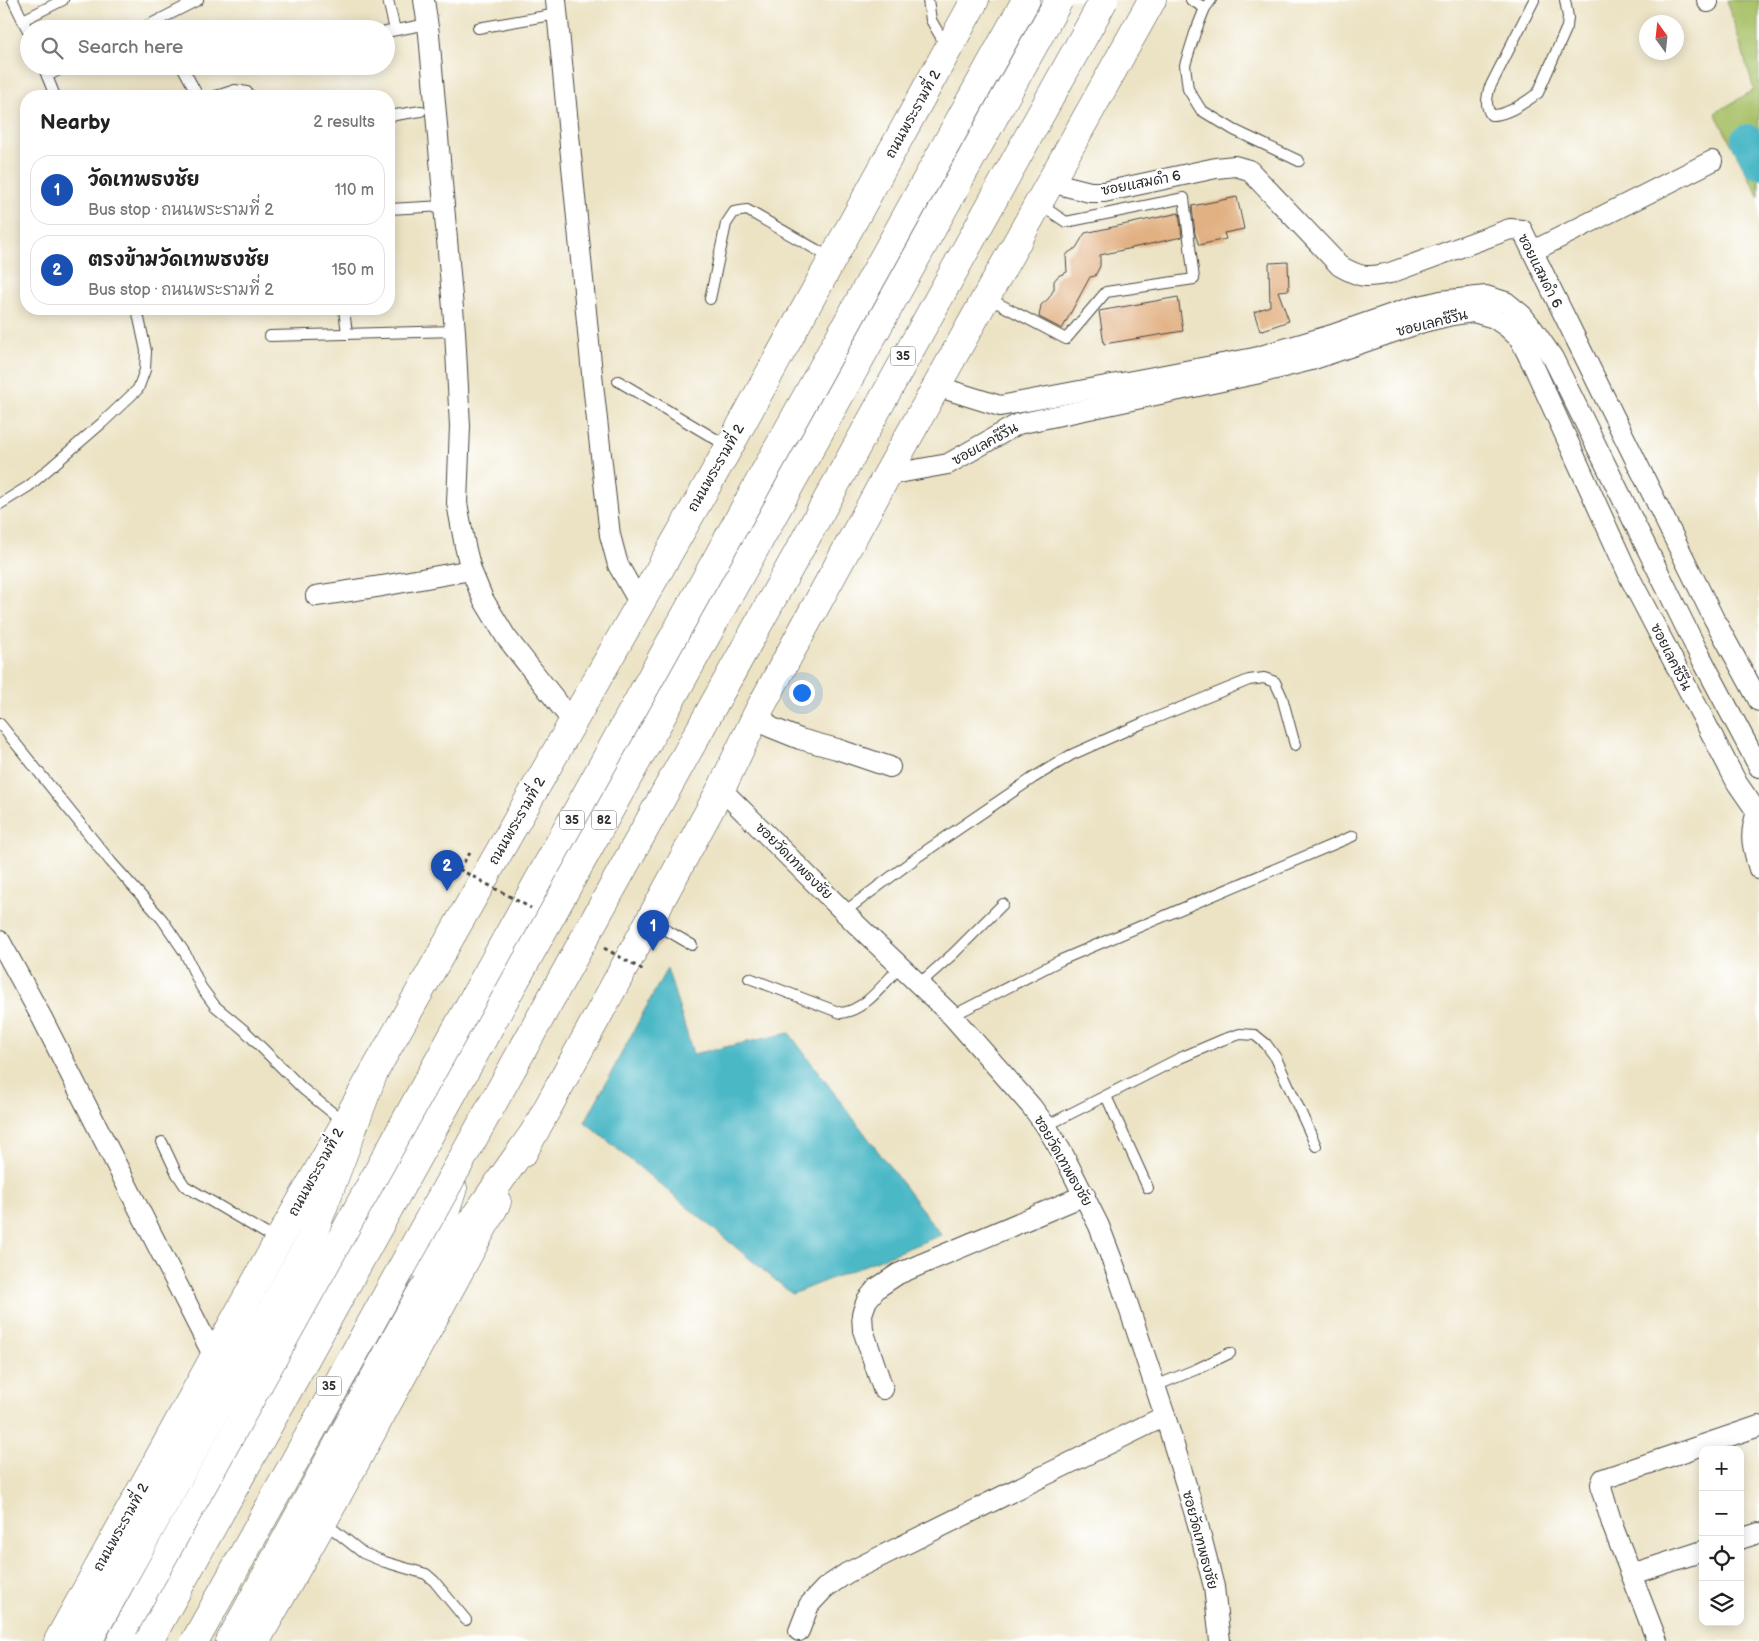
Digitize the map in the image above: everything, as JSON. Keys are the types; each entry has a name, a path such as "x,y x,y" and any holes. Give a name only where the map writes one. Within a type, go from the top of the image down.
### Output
{"main road":[{"name":"ถนนพระรามที่ 2","path":"58,1641 344,1122 729,447 975,0"},
{"name":"35","path":"121,1641 417,1100 1026,0"},
{"name":"82","path":"149,1641 1059,0"},
{"name":"35","path":"187,1641 1103,0"},
{"path":"195,1641 1103,0"},
{"path":"256,1641 536,1131 721,788 758,712 887,475 1152,0"},
{"path":"312,1237 374,1072"},
{"path":"88,1641 312,1237 417,1100"},
{"path":"419,1296 471,1131"},
{"path":"230,1641 419,1296 536,1131"}],"street":[{"path":"424,0 428,24 455,331 460,426 457,503 471,570 483,599 506,637 573,722"},
{"path":"556,7 591,365 610,535 618,565 640,602"},
{"path":"1532,251 1712,161"},
{"name":"ซอยแสมดำ 6","path":"1044,193 1104,192 1216,168 1236,166 1249,170 1340,266 1356,275 1371,277 1390,273 1510,229 1522,230 1714,619 1759,701"},
{"name":"ซอยเลคซีรีน","path":"887,475 948,464 1018,424 1257,366 1334,334 1407,309 1486,296 1506,302 1522,315 1533,328 1553,358 1696,648 1759,767"},
{"name":"ซอยเลคซีรีน","path":"936,386 1000,406 1257,366 1311,360 1424,322 1473,312 1494,318 1520,339 1631,580 1737,783 1758,812"},
{"path":"1535,369 1553,358"},
{"path":"316,596 471,570"},
{"path":"758,712 770,727 800,739 890,767"},
{"name":"ซอยวัดเทพธงชัย","path":"721,788 844,912 952,1016 1031,1106 1046,1126 1085,1195 1099,1226 1155,1386 1197,1521 1214,1587 1220,1641"},
{"path":"1758,812 1752,828 1752,840 1759,869"},
{"path":"0,941 47,1027 214,1357"},
{"path":"883,1389 863,1330 862,1314 867,1300 877,1288 898,1274 1085,1195"},
{"path":"799,1631 809,1605 825,1588 847,1572 1164,1416"},
{"path":"1657,1641 1605,1500 1601,1484 1602,1479 1759,1426"},
{"path":"1744,1538 1759,1533"},
{"path":"1632,1574 1699,1552"}],"lane":[{"path":"13,0 23,20 63,0"},
{"path":"166,20 198,0"},
{"path":"388,0 390,20"},
{"path":"928,0 931,20 948,49"},
{"path":"1191,0 1208,4 1195,32 1185,66 1188,89 1201,110 1234,130 1299,161"},
{"path":"1534,0 1489,89 1487,100 1488,109 1491,114 1499,115 1530,100 1538,93 1567,27 1568,17 1565,0"},
{"path":"478,28 556,7"},
{"path":"395,30 428,24"},
{"path":"47,75 53,90"},
{"path":"187,75 195,90"},
{"path":"395,115 421,111"},
{"path":"986,297 1066,339 1106,292 1194,279 1184,198 1066,222 1044,193"},
{"path":"395,209 444,206"},
{"path":"710,299 726,224 734,212 747,210 833,259"},
{"path":"0,504 29,486 138,389 146,370 146,351 138,315"},
{"path":"345,315 347,334"},
{"path":"270,336 455,331"},
{"path":"618,381 729,447"},
{"path":"844,912 920,855 1033,778 1072,756 1143,723 1249,680 1264,678 1275,682 1282,697 1295,745"},
{"path":"0,724 111,862 162,919 185,953 201,987 215,1006 244,1030 303,1089 344,1122"},
{"path":"952,1016 1061,960 1353,836"},
{"path":"919,984 953,954 1002,904"},
{"path":"650,920 692,945"},
{"path":"749,978 841,1013 851,1012 862,1006 900,967"},
{"path":"1046,1126 1180,1058 1240,1034 1255,1035 1266,1044 1276,1058 1316,1146"},
{"path":"1106,1096 1148,1188"},
{"path":"162,1142 177,1174 185,1186 278,1241"},
{"path":"1155,1386 1230,1353"},
{"path":"323,1522 363,1553 385,1562 426,1574 466,1620"}],"path":[{"path":"459,869 474,847"}],"green space":[{"path":"1727,0 1759,0 1759,197 1715,113 1754,90"}],"water":[{"path":"667,968 693,1054 789,1033 941,1235 792,1294 585,1122"}],"building":[{"path":"1237,197 1244,229 1224,233 1226,239 1199,245 1195,234 1192,206"},
{"path":"1179,213 1182,237 1100,255 1100,266 1095,276 1090,277 1062,329 1039,317 1041,305 1049,298 1054,289 1054,281 1058,276 1067,272 1066,256 1076,248 1085,233"},
{"path":"1288,262 1289,290 1278,291 1289,321 1260,331 1254,312 1270,306 1269,263"},
{"path":"1178,297 1183,331 1104,344 1099,311"}],"waterway":[{"path":"1747,140 1759,163"}],"place":[{"name":"ตรงข้ามวัดเทพธงชัย","path":"447,891"},
{"name":"วัดเทพธงชัย","path":"653,951"}]}
